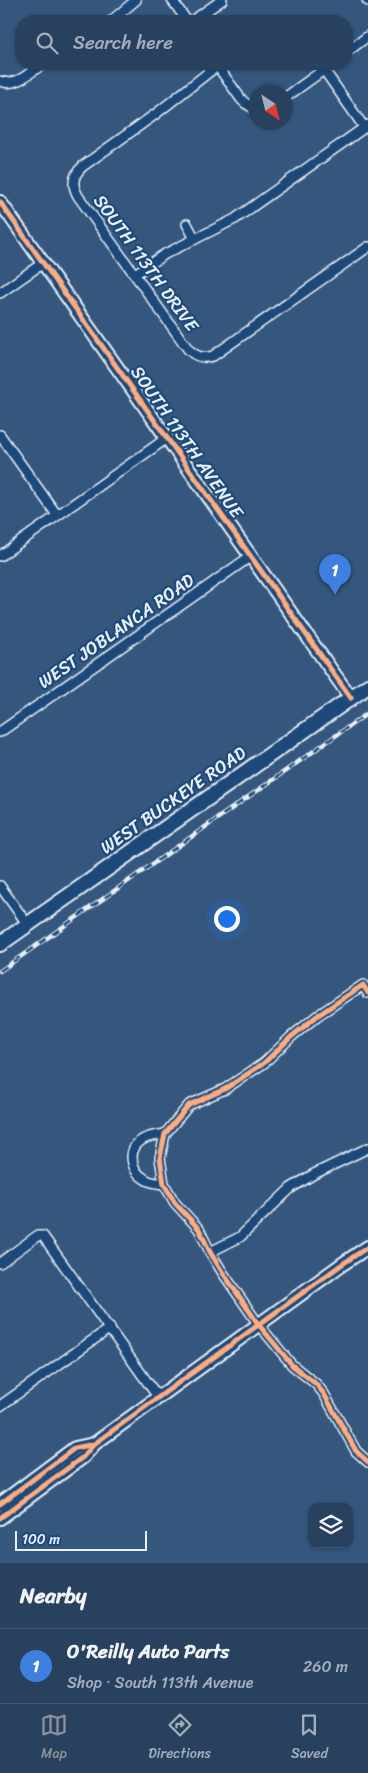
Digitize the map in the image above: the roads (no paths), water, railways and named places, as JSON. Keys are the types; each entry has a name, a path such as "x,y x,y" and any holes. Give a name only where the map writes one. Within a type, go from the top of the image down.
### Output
{"main road":[{"name":"WEST BUCKEYE ROAD","path":"0,944 368,686"}],"street":[{"path":"118,15 136,0"},
{"path":"172,0 183,15"},
{"path":"201,15 222,0"},
{"path":"353,47 368,36"},
{"path":"2,82 15,82 34,70"},
{"name":"SOUTH 113TH DRIVE","path":"211,70 157,113 83,166 73,180 78,196 188,349 201,358 213,356 368,247"},
{"path":"221,70 241,99 248,105"},
{"path":"135,274 161,256 234,219 366,126 324,70 293,92"},
{"name":"SOUTH 113TH AVENUE","path":"0,202 351,698"},
{"path":"187,224 195,239"},
{"path":"0,293 43,263"},
{"path":"0,435 57,515"},
{"path":"0,556 168,438"},
{"name":"WEST JOBLANCA ROAD","path":"0,732 251,556"},
{"path":"0,886 28,925"},
{"path":"368,993 362,985 317,1016 291,1037 264,1063 225,1089 190,1105 165,1134 160,1158 164,1184 175,1203 199,1229 210,1252 259,1325 292,1365 316,1384 324,1394 356,1450 368,1462"},
{"path":"164,1184 146,1181 136,1172 132,1165 132,1157 134,1149 140,1141 147,1137 165,1134"},
{"path":"210,1252 240,1237 291,1188 314,1174 368,1148"},
{"path":"0,1263 37,1236 43,1236 158,1397"},
{"path":"0,1518 83,1457 94,1444 333,1270 368,1247"},
{"path":"0,1406 110,1328"},
{"path":"0,1504 75,1448 94,1444"}],"railway":[{"path":"0,971 368,713"}],"place":[{"name":"O'Reilly Auto Parts","path":"335,595"}]}
